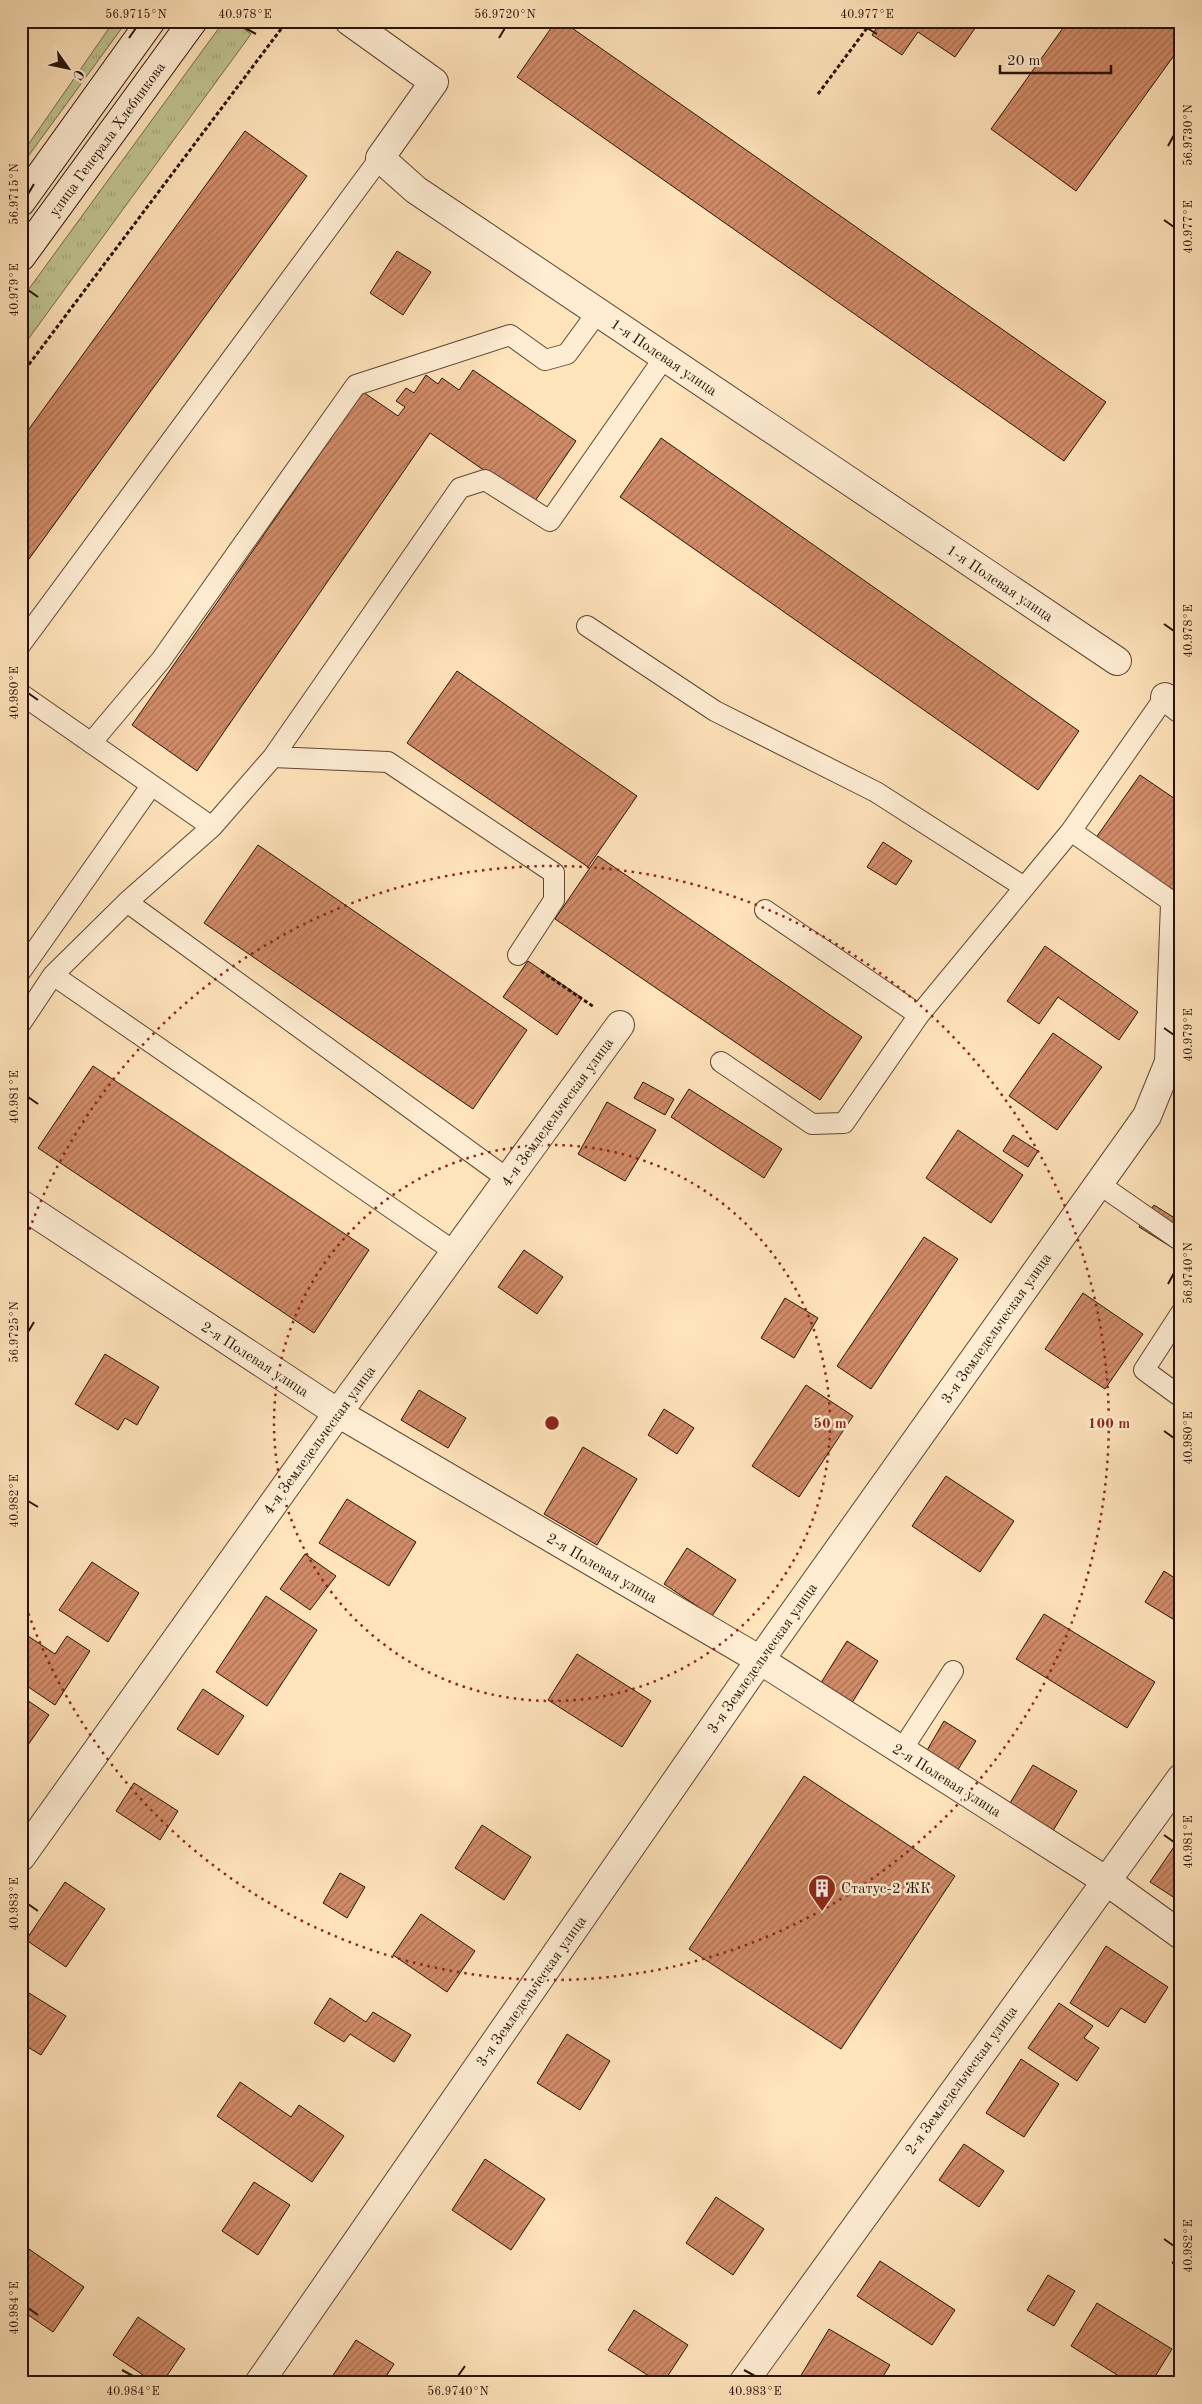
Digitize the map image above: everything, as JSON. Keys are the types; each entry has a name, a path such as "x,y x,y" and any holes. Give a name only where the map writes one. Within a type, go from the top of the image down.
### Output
{"street":[{"path":"21,202 151,21"},
{"name":"улица Генерала Хлебникова","path":"21,256 193,21"},
{"path":"349,21 434,82 380,158"},
{"name":"1-я Полевая улица","path":"380,158 416,190 1117,661"},
{"name":"3-я Земледельческая улица","path":"259,2383 760,1660 1148,1116 1169,1062 1178,906"},
{"name":"4-я Земледельческая улица","path":"21,1857 338,1413 620,1025"},
{"name":"2-я Полевая улица","path":"21,1204 338,1413 760,1660 1105,1880 1181,1935"},
{"name":"2-я Земледельческая улица","path":"743,2383 1105,1880 1181,1778"}],"lane":[{"path":"21,644 380,158"},
{"path":"91,743 161,660 356,384 510,335 545,360 566,354 597,313"},
{"path":"21,1023 53,975 127,902 212,827 273,757 460,488 485,480 550,520 664,358"},
{"path":"587,626 715,711 876,792 1024,888"},
{"path":"21,694 212,827"},
{"path":"722,1062 812,1124 844,1123 919,1015 1071,831 1173,703"},
{"path":"273,757 388,762 554,873 554,900 518,955"},
{"path":"21,971 152,786"},
{"path":"1071,831 1178,906"},
{"path":"127,902 509,1180"},
{"path":"765,910 919,1015"},
{"path":"53,975 455,1252"},
{"path":"1099,1184 1181,1241"},
{"path":"1181,1313 1144,1370 1181,1397"},
{"path":"901,1751 953,1671"}],"path":[{"path":"21,375 287,21"},
{"path":"818,94 870,24"},
{"path":"518,955 620,1025"}],"green space":[{"path":"114,21 127,21 21,166 21,155"},
{"path":"224,21 233,21 251,34 21,349 23,297"}],"building":[{"path":"556,21 562,21 1106,402 1064,461 517,77"},
{"path":"881,21 980,21 955,57 918,32 902,55 872,35"},
{"path":"1068,21 1181,21 1181,52 1178,50 1076,191 991,129"},
{"path":"245,131 307,176 21,570 21,440"},
{"path":"397,251 431,272 403,315 370,293"},
{"path":"473,370 576,441 533,504 430,433 197,771 132,725 363,392 398,416 405,407 396,401 406,388 414,393 426,375 438,384 442,378 459,390"},
{"path":"661,438 1079,731 1038,790 620,497"},
{"path":"457,671 637,796 588,867 407,743"},
{"path":"1140,775 1181,803 1181,903 1093,842"},
{"path":"883,842 912,861 896,885 867,867"},
{"path":"258,845 527,1030 473,1109 204,923"},
{"path":"598,856 862,1037 820,1100 555,919"},
{"path":"1045,946 1138,1012 1119,1040 1058,997 1039,1024 1007,1001"},
{"path":"528,961 582,998 557,1035 503,997"},
{"path":"1053,1033 1102,1067 1057,1130 1009,1096"},
{"path":"93,1066 369,1250 314,1333 38,1148"},
{"path":"643,1082 674,1099 665,1115 634,1098"},
{"path":"689,1089 782,1149 764,1178 671,1117"},
{"path":"607,1102 656,1130 625,1181 578,1154"},
{"path":"958,1130 1023,1175 991,1223 926,1178"},
{"path":"1013,1135 1038,1151 1028,1167 1003,1151"},
{"path":"1154,1205 1181,1222 1181,1253 1139,1227"},
{"path":"924,1237 958,1259 871,1389 837,1366"},
{"path":"524,1250 563,1277 537,1314 498,1287"},
{"path":"1083,1293 1143,1334 1105,1389 1045,1349"},
{"path":"785,1298 818,1318 794,1358 761,1338"},
{"path":"105,1354 159,1387 137,1425 125,1418 118,1430 75,1404"},
{"path":"806,1385 853,1416 799,1497 752,1466"},
{"path":"419,1390 466,1418 448,1448 401,1420"},
{"path":"664,1409 694,1428 677,1454 648,1435"},
{"path":"583,1447 637,1479 597,1545 544,1514"},
{"path":"946,1476 1014,1521 980,1572 912,1526"},
{"path":"347,1499 416,1542 389,1586 319,1543"},
{"path":"687,1548 736,1580 712,1616 664,1584"},
{"path":"305,1554 336,1576 310,1610 280,1589"},
{"path":"92,1562 139,1593 108,1642 59,1610"},
{"path":"1164,1571 1181,1582 1181,1624 1145,1602"},
{"path":"266,1596 317,1630 267,1706 216,1672"},
{"path":"1044,1614 1155,1682 1127,1728 1016,1659"},
{"path":"28,1636 55,1654 67,1636 90,1651 55,1705 21,1682 21,1647"},
{"path":"847,1641 878,1661 850,1706 819,1686"},
{"path":"577,1654 651,1701 622,1747 548,1700"},
{"path":"203,1689 244,1716 218,1755 177,1729"},
{"path":"21,1696 49,1715 21,1755"},
{"path":"944,1721 976,1741 957,1771 926,1752"},
{"path":"1033,1765 1077,1791 1051,1834 1007,1808"},
{"name":"Статус-2 ЖК","path":"804,1776 955,1876 841,2049 689,1949"},
{"path":"134,1783 178,1811 160,1840 116,1811"},
{"path":"482,1825 531,1857 504,1900 455,1868"},
{"path":"1181,1839 1181,1902 1150,1882"},
{"path":"340,1873 365,1887 347,1918 323,1903"},
{"path":"65,1882 105,1909 66,1967 26,1940"},
{"path":"421,1914 475,1951 447,1992 393,1955"},
{"path":"1106,1946 1168,1987 1145,2023 1121,2008 1108,2027 1070,2003"},
{"path":"21,1988 66,2016 41,2055 21,2043"},
{"path":"330,1998 366,2022 373,2012 411,2035 394,2062 350,2034 344,2042 314,2023"},
{"path":"1059,2003 1093,2026 1084,2038 1099,2048 1077,2081 1028,2048"},
{"path":"567,2034 610,2061 580,2110 537,2083"},
{"path":"1021,2059 1059,2084 1024,2137 986,2113"},
{"path":"240,2082 291,2117 299,2105 344,2136 312,2182 217,2116"},
{"path":"964,2144 1004,2171 979,2207 939,2180"},
{"path":"485,2159 545,2199 511,2250 452,2210"},
{"path":"254,2182 290,2205 258,2255 222,2231"},
{"path":"716,2197 764,2229 733,2275 686,2243"},
{"path":"23,2245 84,2287 53,2332 21,2310"},
{"path":"1181,2249 1181,2269 1172,2263"},
{"path":"880,2261 955,2310 932,2345 857,2296"},
{"path":"1048,2275 1075,2291 1054,2326 1027,2310"},
{"path":"1097,2303 1172,2349 1151,2383 1130,2383 1071,2346"},
{"path":"634,2310 688,2345 663,2383 660,2383 608,2350"},
{"path":"138,2317 185,2349 162,2383 155,2383 113,2355"},
{"path":"829,2329 890,2365 879,2383 847,2383 841,2379 839,2383 797,2382"},
{"path":"356,2340 394,2364 382,2383 328,2383"}],"place":[{"name":"Статус-2 ЖК","path":"822,1912"}]}
